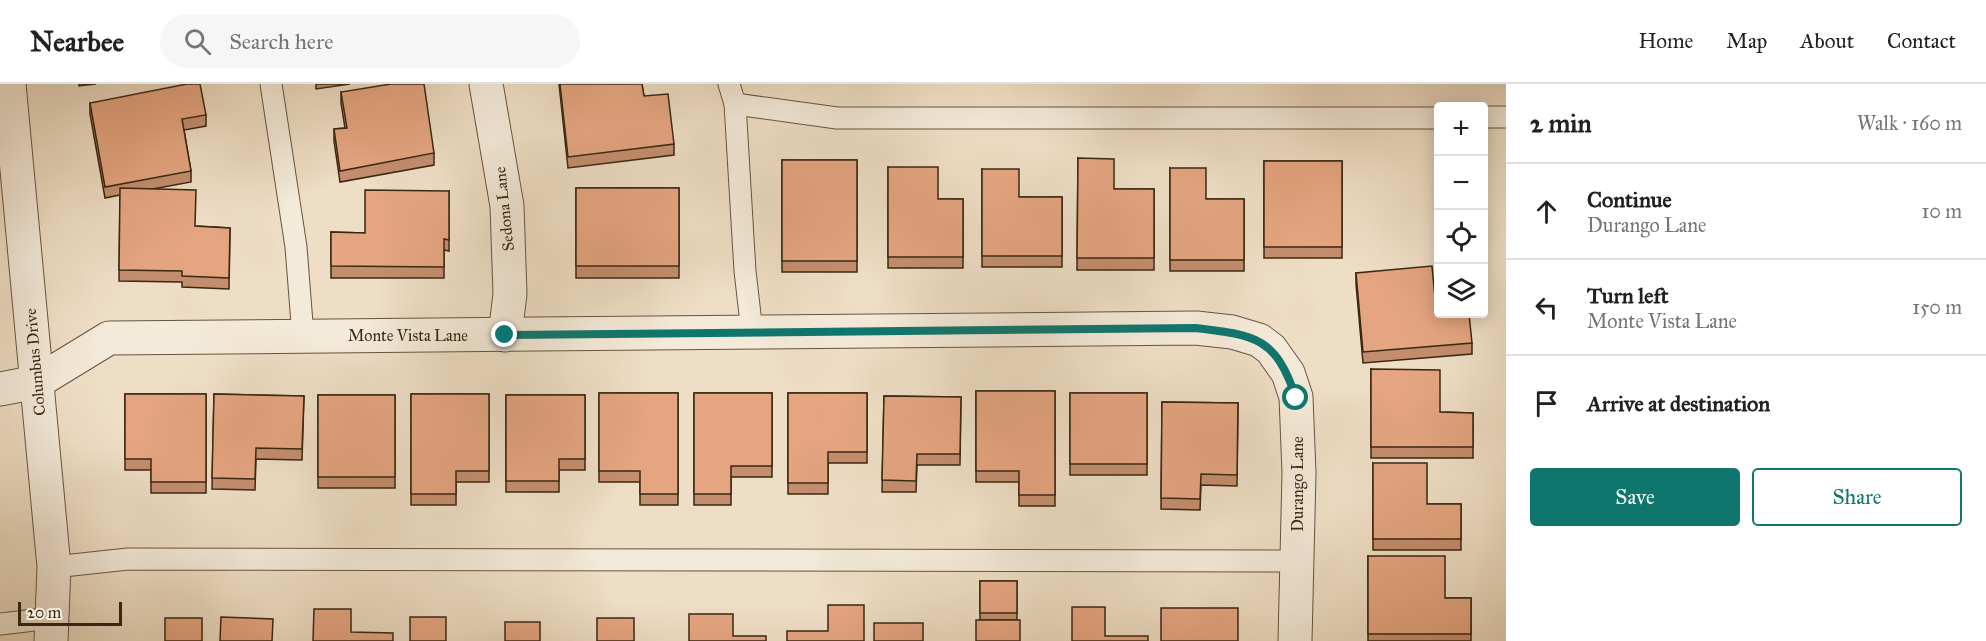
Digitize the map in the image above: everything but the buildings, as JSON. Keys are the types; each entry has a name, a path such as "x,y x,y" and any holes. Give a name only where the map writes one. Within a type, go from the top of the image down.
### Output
{"street":[{"name":"Columbus Drive","path":"9,84 8,170 37,382 54,567 52,629"},
{"name":"Sedona Lane","path":"486,84 507,206 510,294 505,335"},
{"name":"Monte Vista Lane","path":"0,389 37,382 110,338 1196,328 1232,332 1259,340"},
{"name":"Durango Lane","path":"1259,340 1271,349 1288,373 1296,398 1299,473 1295,641"}],"lane":[{"path":"271,84 296,247 303,336"},
{"path":"752,332 745,271 732,94 837,118 1434,118"},
{"path":"1488,117 1506,117"},
{"path":"54,567 128,559 1297,561"},
{"path":"0,624 52,629"}],"route":[{"path":"505,335 1196,328 1232,332 1259,340 1271,349 1288,373 1296,398"}]}
